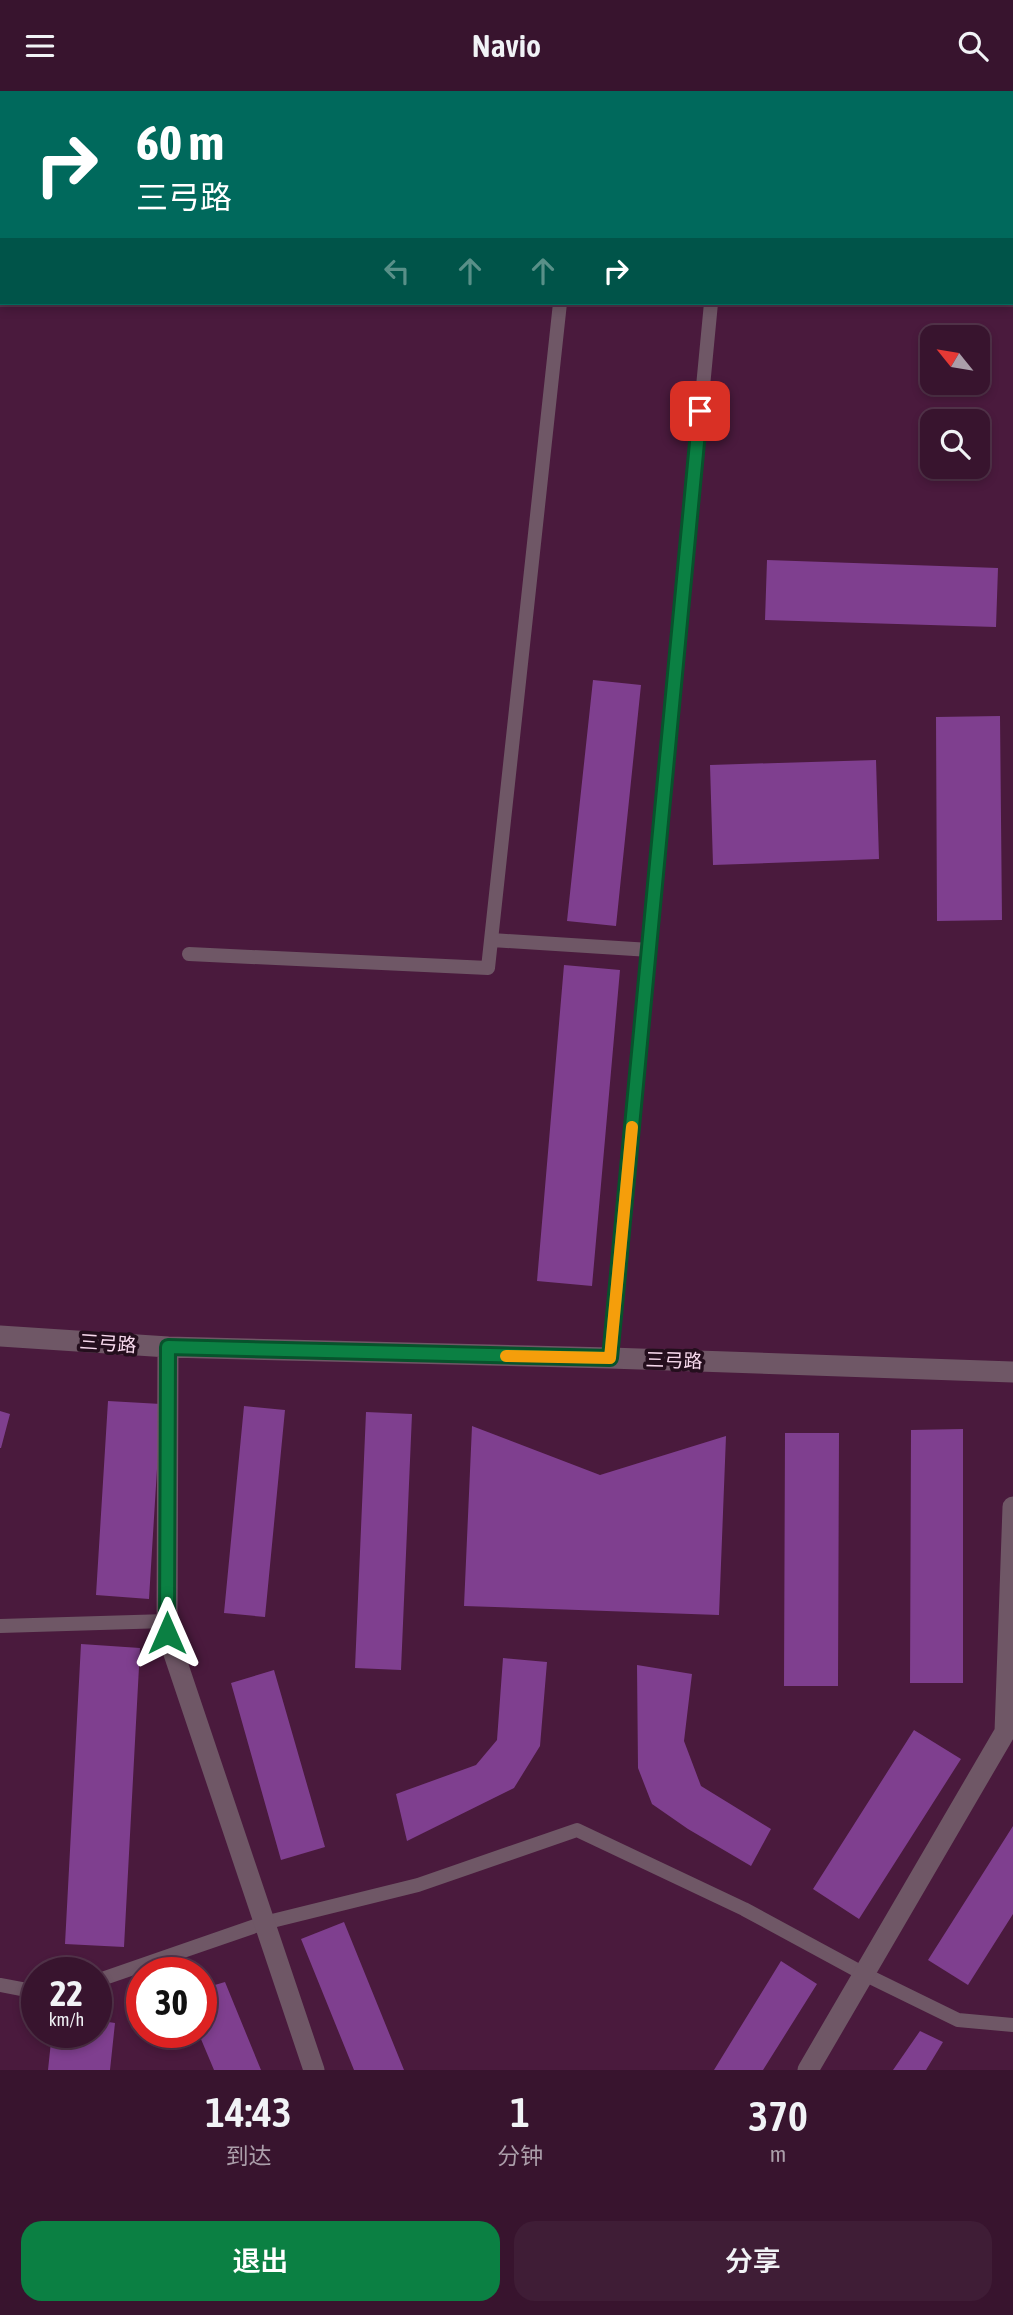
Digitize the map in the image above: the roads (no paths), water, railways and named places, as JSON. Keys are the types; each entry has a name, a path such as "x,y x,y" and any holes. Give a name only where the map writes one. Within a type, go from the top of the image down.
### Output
{"street":[{"name":"三弓路","path":"0,1336 168,1347 1013,1372"},
{"path":"168,1347 167,1633 314,2070"},
{"path":"808,2070 1005,1732 1013,1507"}],"lane":[{"path":"189,954 488,968 560,305"},
{"path":"610,1358 710,305"},
{"path":"492,940 650,950"},
{"path":"0,1626 167,1621"},
{"path":"112,1975 264,1923 418,1885 577,1830 744,1909 864,1974 958,2020 1013,2025"},
{"path":"0,1985 21,1989"}]}
